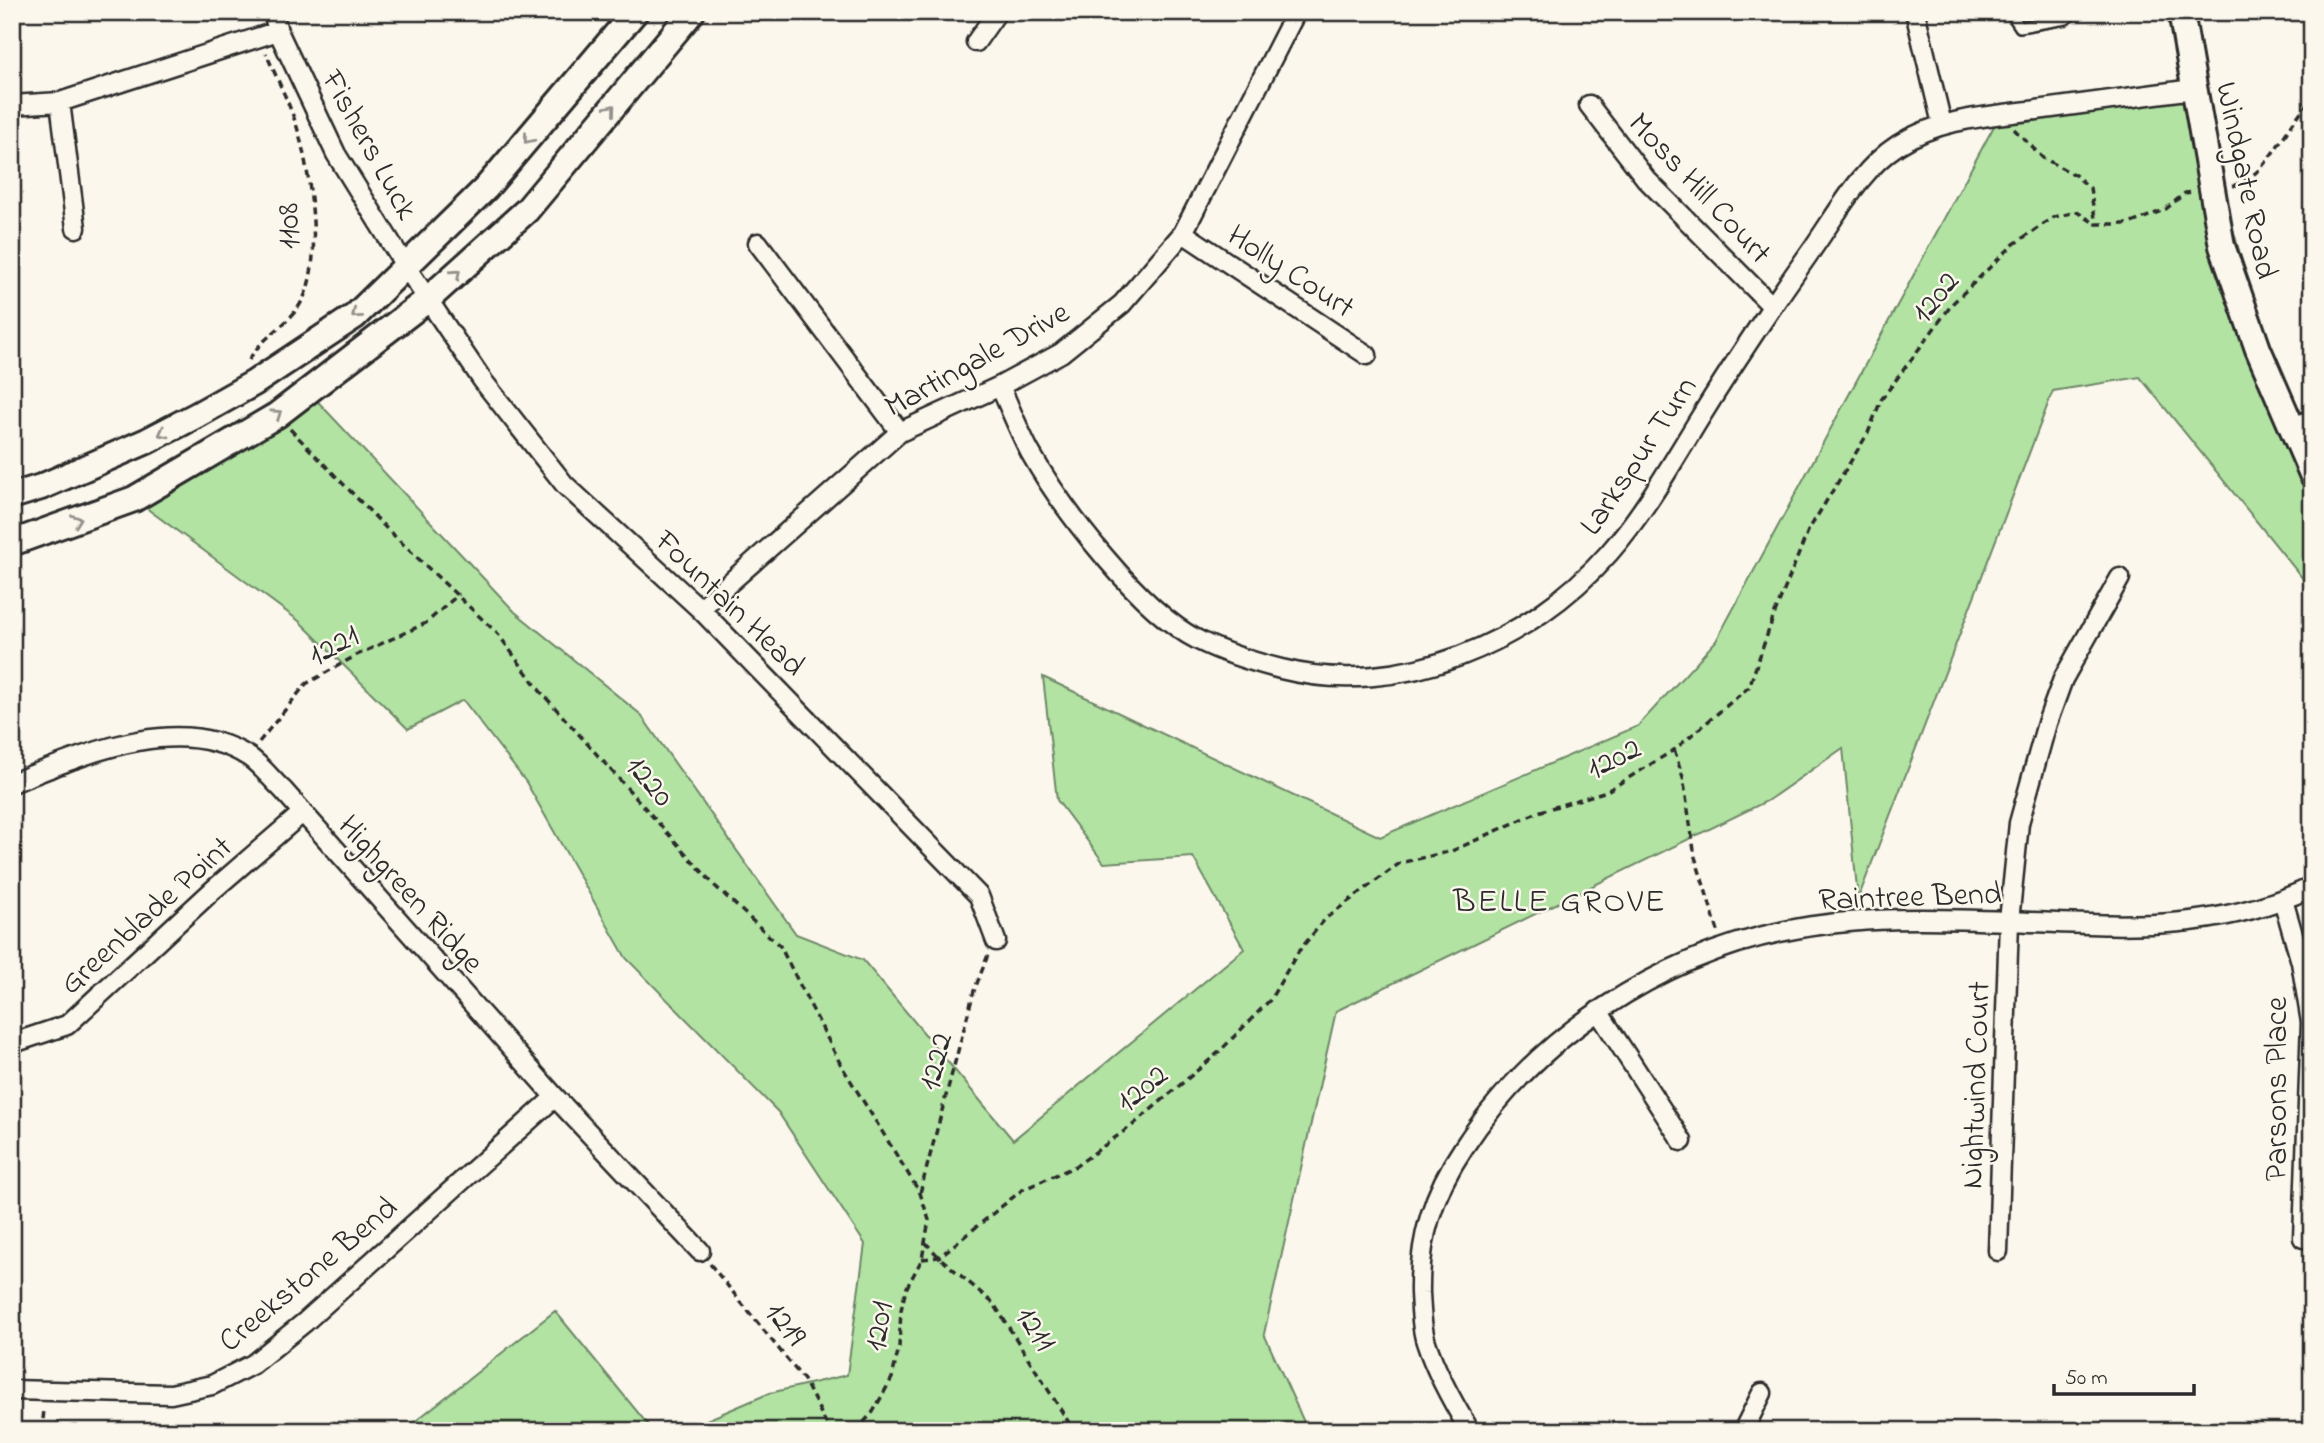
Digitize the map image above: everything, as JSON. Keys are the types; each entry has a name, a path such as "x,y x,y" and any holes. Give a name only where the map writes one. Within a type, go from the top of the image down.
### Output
{"main road":[{"path":"12,496 41,487 147,441 254,383 355,316 486,188 635,12"},
{"path":"12,543 134,499 276,415 427,300 527,210 692,12"},
{"name":"Windgate Road","path":"2180,12 2222,246 2301,424 2312,474"}],"street":[{"name":"Fishers Luck","path":"273,12 278,31 336,154 427,300"},
{"path":"976,42 997,12"},
{"path":"1915,12 1942,124"},
{"name":"Martingale Drive","path":"700,609 900,432 1000,386 1061,352 1122,304 1183,233 1290,15"},
{"path":"12,105 60,103 278,31"},
{"name":"Larkspur Turn","path":"1000,386 1028,449 1056,493 1101,551 1173,623 1196,639 1284,670 1335,677 1400,673 1444,662 1484,646 1541,614 1606,556 1655,489 1772,306 1874,165 1897,145 1942,124 2193,89"},
{"path":"60,103 76,228"},
{"name":"Moss Hill Court","path":"1588,105 1646,179 1772,306"},
{"name":"Holly Court","path":"1183,233 1367,355"},
{"path":"758,243 900,432"},
{"name":"Fountain Head","path":"427,300 483,381 565,485 700,609 979,896 996,941"},
{"name":"Nightwind Court","path":"1998,1251 2009,921 2019,823 2047,723 2063,679 2120,578"},
{"name":"Highgreen Ridge","path":"12,783 107,749 154,738 200,739 248,757 283,790 301,814 555,1097 700,1251"},
{"name":"Greenblade Point","path":"19,1041 67,1025 213,890 301,814"},
{"name":"Raintree Bend","path":"1470,1431 1449,1396 1425,1340 1420,1267 1429,1215 1454,1162 1504,1095 1544,1054 1598,1012 1658,977 1723,946 1786,931 1881,919 2009,921 2093,927 2198,923 2283,900 2312,887"},
{"name":"Parsons Place","path":"2283,900 2301,962 2311,1022 2303,1238"},
{"path":"1598,1012 1682,1142"},
{"name":"Creekstone Bend","path":"12,1390 45,1393 171,1394 212,1385 253,1364 305,1322 555,1097"},
{"path":"1743,1431 1762,1393"}],"lane":[{"path":"2010,12 2020,27 2066,19 2074,12"}],"path":[{"name":"1108","path":"250,12 297,128 315,237 309,284 303,300 290,320 254,350 245,368 254,383"},
{"path":"2228,187 2237,186 2274,155 2300,110 2312,100"},
{"path":"2000,116 2043,158 2075,175 2090,188 2096,224"},
{"name":"1202","path":"939,1257 1022,1190 1076,1166 1134,1124 1219,1052 1270,1000 1298,952 1326,918 1400,863 1452,851 1538,812 1606,791 1674,750 1749,687 1808,531 1868,433 1881,400 1910,365 1953,303 2014,244 2054,217 2077,212 2096,224 2129,224 2166,209 2185,193"},
{"name":"1220","path":"276,415 386,528 459,594 498,634 540,691 715,886 780,946 841,1065 920,1193 929,1220"},
{"name":"1221","path":"248,757 306,684 358,655 426,623 459,594"},
{"path":"1674,750 1683,777 1695,857 1723,946"},
{"name":"1222","path":"920,1193 945,1108 974,991 983,963 996,941"},
{"name":"1201","path":"856,1431 873,1412 892,1378 899,1347 905,1289 922,1259 929,1220"},
{"name":"1211","path":"925,1241 939,1257 994,1304 1071,1426 1086,1431"},
{"name":"1219","path":"700,1251 804,1380 830,1431"},
{"path":"922,1259 939,1257"},
{"path":"42,1431 45,1393"}],"green space":[{"path":"2193,89 2290,429 2312,465 2312,590 2140,377 2053,391 1858,899 1843,748 1767,801 1336,1011 1264,1334 1308,1431 681,1431 770,1393 847,1375 865,1244 778,1112 626,958 526,782 463,700 408,729 299,621 134,499 308,391 515,612 640,714 796,934 863,960 1013,1140 1244,949 1193,857 1104,863 1057,800 1043,677 1380,837 1638,726 1716,641 2000,115"},
{"path":"555,1311 653,1431 403,1431"}],"district":[{"name":"BELLE GROVE","path":"1560,899"}]}
